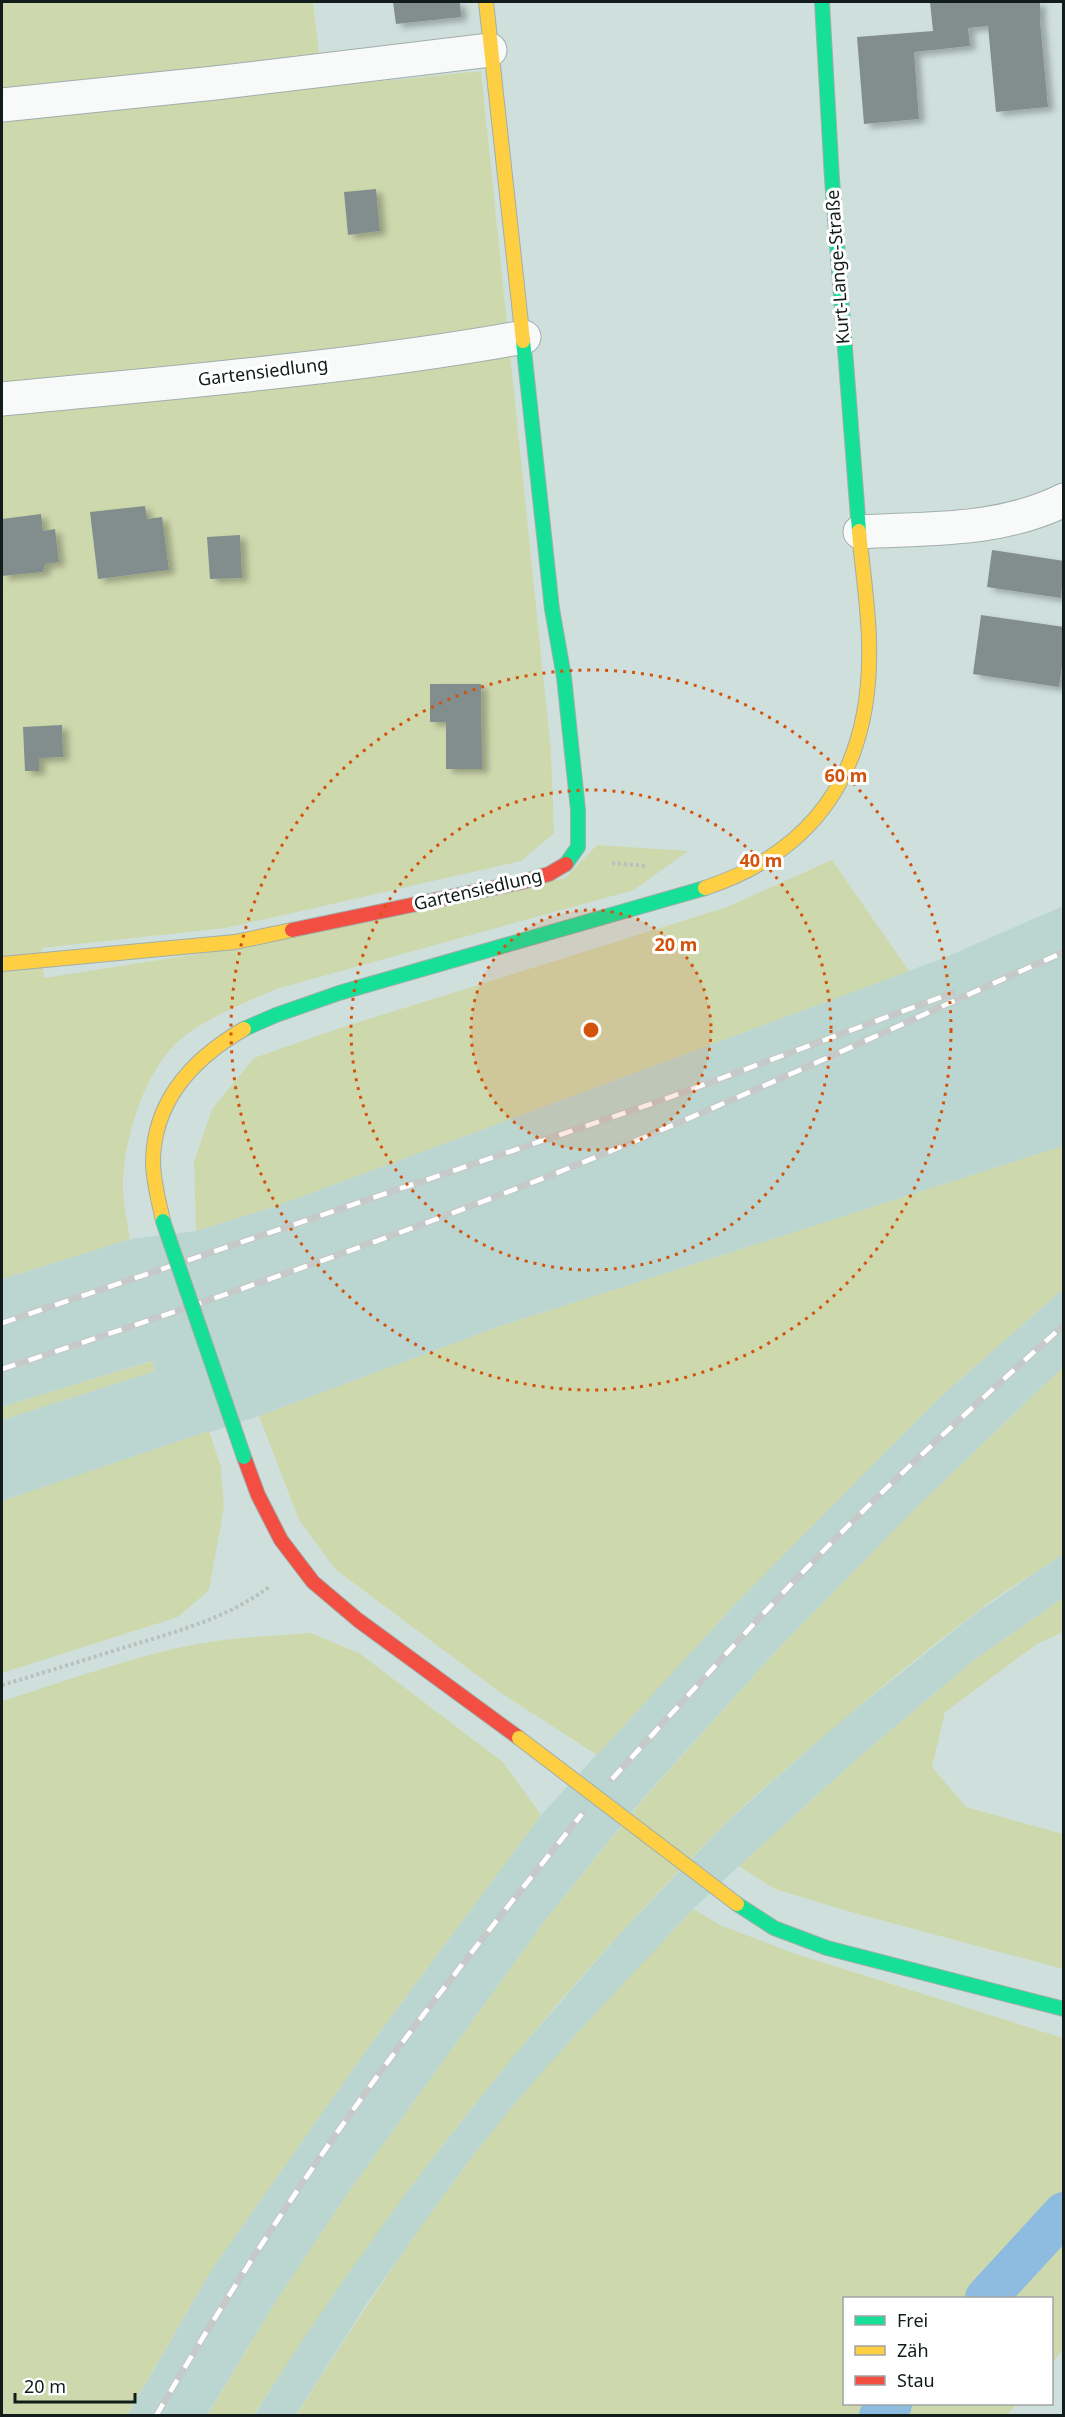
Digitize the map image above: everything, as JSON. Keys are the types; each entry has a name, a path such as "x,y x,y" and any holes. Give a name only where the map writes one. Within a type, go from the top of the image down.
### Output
{"street":[{"name":"Gartensiedlung","path":"2,964 235,942 522,882 549,874 569,863 578,847 578,810 564,677 552,609 486,2"},
{"name":"Kurt-Lange-Straße","path":"822,2 850,432 867,611 869,674 858,741 833,796 818,818 797,837 748,871 687,894 307,1004 241,1032 215,1047 185,1076 162,1119 154,1148 153,1175 163,1221 244,1457 269,1518 281,1540 313,1581 358,1620 519,1738 737,1904 774,1928 827,1948 1064,2009"},
{"path":"2,105 215,83 490,50"},
{"name":"Gartensiedlung","path":"2,399 221,377 468,348 524,337"},
{"path":"860,532 989,525 1042,511 1064,500"}],"path":[{"path":"2,1685 156,1638 220,1615 245,1603 298,1564"}],"shaded area":[{"path":"1063,906 1063,1146 498,1327 259,1416 2,1501 2,1420 155,1370 151,1361 2,1407 2,1279 130,1239 196,1231 276,1206 946,957"},
{"path":"1063,1289 1063,1367 914,1510 778,1649 645,1796 547,1918 348,2193 273,2306 207,2415 127,2416 212,2269 365,2052 541,1815 737,1602 940,1397"},
{"path":"1063,1554 1063,1598 973,1661 857,1759 693,1909 543,2073 468,2162 367,2303 296,2415 254,2416 314,2320 394,2208 505,2066 624,1929 729,1820 837,1724 976,1613"}],"green space":[{"path":"2,2 313,2 323,87 481,71 551,752 554,833 521,861 226,928 41,948 44,978 267,943 565,878 597,845 688,851 634,890 276,989 203,1024 182,1038 169,1051 148,1084 133,1122 123,1180 130,1239 2,1279"},
{"path":"832,860 909,971 276,1206 196,1231 194,1162 212,1109 254,1058 337,1029 727,907"},
{"path":"1063,1146 1063,1289 940,1397 737,1602 597,1755 498,1691 335,1569 299,1520 259,1416 498,1327"},
{"path":"152,1361 155,1371 2,1420 2,1407"},
{"path":"1063,1367 1063,1554 985,1606 882,1686 727,1822 596,1960 474,2106 360,2258 254,2415 207,2416 273,2306 348,2193 547,1918 646,1796 778,1649 914,1510"},
{"path":"209,1431 221,1467 224,1507 209,1590 178,1617 2,1673 2,1501"},
{"path":"1063,1598 1063,1632 1037,1644 945,1712 932,1767 966,1807 1063,1834 1063,1969 851,1912 775,1889 739,1866 857,1759 973,1661"},
{"path":"311,1633 359,1653 503,1762 541,1815 365,2052 212,2269 127,2415 2,2415 2,1701 168,1650 236,1638"},
{"path":"693,1909 720,1925 793,1953 1063,2038 1064,2348 1053,2362 1053,2297 843,2297 843,2405 1016,2405 1007,2415 296,2416 400,2257 444,2195 520,2097"}],"building":[{"path":"393,2 460,2 461,17 396,24"},
{"path":"930,2 1040,2 1048,107 996,112 988,26 968,28 970,46 914,52 919,119 864,124 857,37 933,31"},
{"path":"376,189 380,231 348,235 344,192"},
{"path":"145,506 147,519 162,517 169,570 98,579 90,512"},
{"path":"41,514 43,531 55,529 59,562 45,564 43,572 2,576 2,519"},
{"path":"240,535 242,578 210,579 207,537"},
{"path":"992,550 1064,561 1061,598 987,587"},
{"path":"981,615 1064,627 1064,653 1059,687 973,674"},
{"path":"430,684 481,684 482,769 446,769 446,722 430,722"},
{"path":"62,725 63,757 39,758 39,771 25,771 23,727"}],"waterway":[{"path":"987,2297 1064,2213"},
{"path":"880,2416 890,2405"}],"railway":[{"path":"2,1369 287,1273 569,1168 756,1089 1064,952"},
{"path":"2,1323 654,1103 952,993"},
{"path":"612,1779 835,1539 919,1457 1064,1325"},
{"path":"156,2416 266,2238 354,2109 457,1971 582,1814"}],"traffic: fast":[{"path":"822,2 832,179 859,531"},
{"path":"523,341 552,609 564,677 578,810 578,847 566,864"},
{"path":"244,1029 339,993 705,888"},
{"path":"163,1221 244,1457"},
{"path":"737,1904 774,1928 827,1948 1064,2009"}],"traffic: slow":[{"path":"486,2 523,341"},
{"path":"705,888 746,871 781,850 809,825 832,795 850,762 862,725 868,684 869,640 859,531"},
{"path":"2,964 235,942 292,930"},
{"path":"163,1221 155,1184 153,1161 155,1139 169,1100 193,1067 226,1040 244,1029"},
{"path":"519,1738 737,1904"}],"traffic: jam":[{"path":"292,930 522,882 549,874 566,864"},
{"path":"244,1457 258,1495 281,1540 313,1582 358,1620 519,1738"}]}
